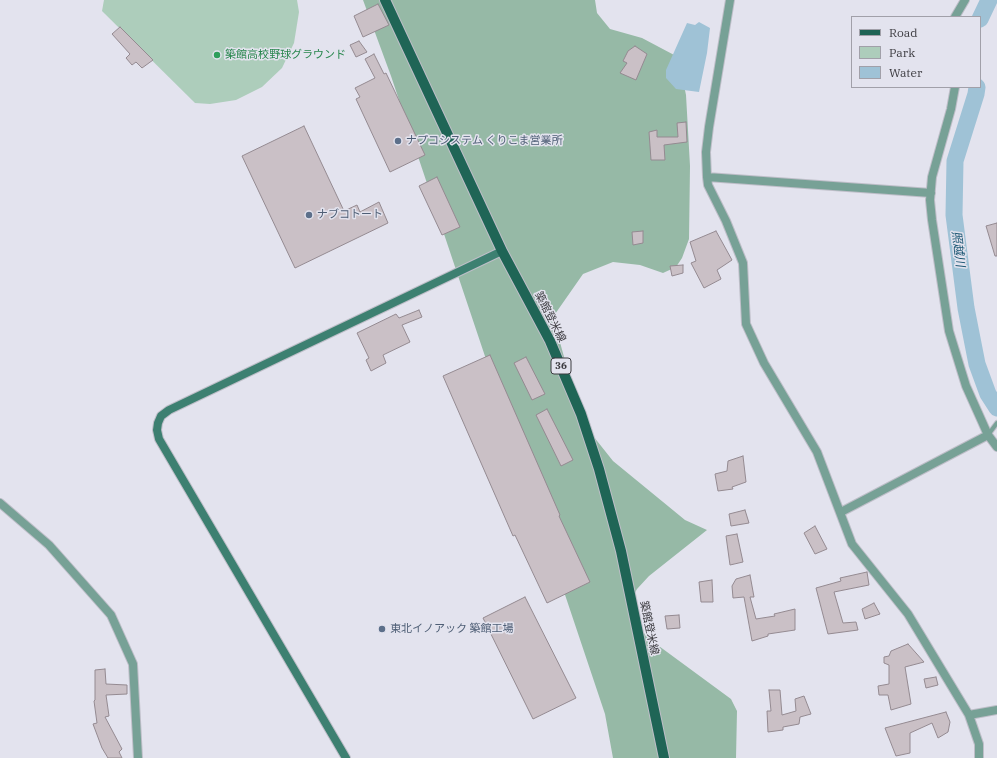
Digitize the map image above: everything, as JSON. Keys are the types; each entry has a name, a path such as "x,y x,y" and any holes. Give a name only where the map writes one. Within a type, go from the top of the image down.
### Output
{"main road":[{"name":"築館登米線","path":"385,0 502,251 550,341 581,414 600,469 621,552 664,758"}],"street":[{"path":"730,0 709,127 706,152 707,177 708,185 726,221 743,263 746,324 764,363 817,452 852,544 908,614 969,715 979,744 979,758"},
{"path":"956,16 965,0"},
{"path":"955,88 951,109 932,177 932,220 949,331 966,386 988,435 997,448"},
{"path":"707,177 931,193"},
{"path":"346,758 159,439 157,430 158,422 168,410 502,251"},
{"path":"841,512 988,435"},
{"path":"0,503 49,545 111,615 133,664 138,758"},
{"path":"969,715 997,710"}],"lane":[{"path":"988,435 997,424"}],"green space":[{"name":"築館高校野球グラウンド","path":"104,0 297,0 299,12 294,43 282,68 262,87 236,100 210,104 195,103 102,11"},
{"path":"363,0 595,0 597,13 610,29 642,38 676,56 686,95 690,166 689,239 682,258 676,267 663,273 640,265 613,262 583,274 553,317 582,422 613,461 685,520 707,530 649,576 637,589 631,600 634,620 648,638 731,699 737,711 736,758 613,758 605,714 391,76"}],"water":[{"path":"699,22 710,28 707,53 699,92 676,89 666,78 666,70 687,23 695,25"}],"building":[{"path":"378,4 389,25 363,37 354,16"},
{"path":"120,27 153,60 142,68 136,62 132,65 126,58 130,54 112,34"},
{"path":"359,41 367,52 356,57 350,45"},
{"path":"635,46 647,54 636,80 620,73 627,63 623,61 628,51"},
{"path":"374,54 384,74 386,73 425,155 390,172 356,99 360,97 355,88 375,78 365,59"},
{"path":"686,122 687,142 664,145 665,160 651,160 649,132 657,130 657,137 678,137 677,123"},
{"path":"304,126 344,211 357,205 360,212 379,202 388,223 295,268 242,156"},
{"path":"437,177 460,227 442,235 419,186"},
{"path":"997,223 997,256 995,256 986,226"},
{"path":"643,231 643,243 633,245 632,232"},
{"path":"716,231 732,260 717,270 721,279 704,288 691,263 696,261 690,242"},
{"path":"683,265 683,273 672,276 670,266"},
{"path":"419,310 422,317 402,325 410,342 383,355 386,363 371,371 366,360 369,358 357,333 396,314 399,318"},
{"path":"490,355 560,515 559,516 590,582 547,603 515,535 513,536 443,376"},
{"path":"526,357 545,394 532,400 514,363"},
{"path":"547,409 573,460 561,466 536,415"},
{"path":"743,456 746,482 732,487 733,489 718,491 715,474 727,471 728,461"},
{"path":"745,510 749,523 731,526 729,514"},
{"path":"815,526 827,549 815,554 804,533"},
{"path":"737,534 743,562 730,565 726,536"},
{"path":"867,572 869,585 834,592 843,623 856,622 858,630 828,634 816,588 841,581 840,578"},
{"path":"750,575 754,597 750,597 756,619 775,616 774,614 795,609 795,630 768,634 768,636 752,641 744,597 733,598 732,586 736,579"},
{"path":"712,580 713,602 701,602 699,582"},
{"path":"525,597 576,698 533,719 483,618"},
{"path":"874,603 880,614 865,619 862,609"},
{"path":"679,615 680,628 667,629 665,616"},
{"path":"908,644 924,662 905,667 911,704 891,710 888,695 879,695 878,686 889,684 889,665 884,663 884,657 889,656 891,651"},
{"path":"105,669 106,684 127,685 127,694 106,695 109,716 105,717 122,749 119,752 122,758 108,758 102,748 93,724 97,723 94,701 95,670"},
{"path":"936,677 938,685 926,688 924,679"},
{"path":"769,690 780,690 782,715 796,711 795,699 804,696 811,714 800,717 799,724 783,727 783,730 768,732 767,711 771,711"},
{"path":"946,712 950,722 948,732 938,738 932,723 910,733 910,753 896,756 885,728"}],"waterway":[{"name":"照越川","path":"981,17 989,0"},
{"name":"照越川","path":"977,88 955,161 954,215 966,308 977,364 988,394 997,408"}],"place":[{"name":"築館高校野球グラウンド","path":"217,55"},
{"name":"ナプコシステム くりこま営業所","path":"398,141"},
{"name":"ナブコトート","path":"309,215"},
{"name":"東北イノアック 築館工場","path":"382,629"}]}
